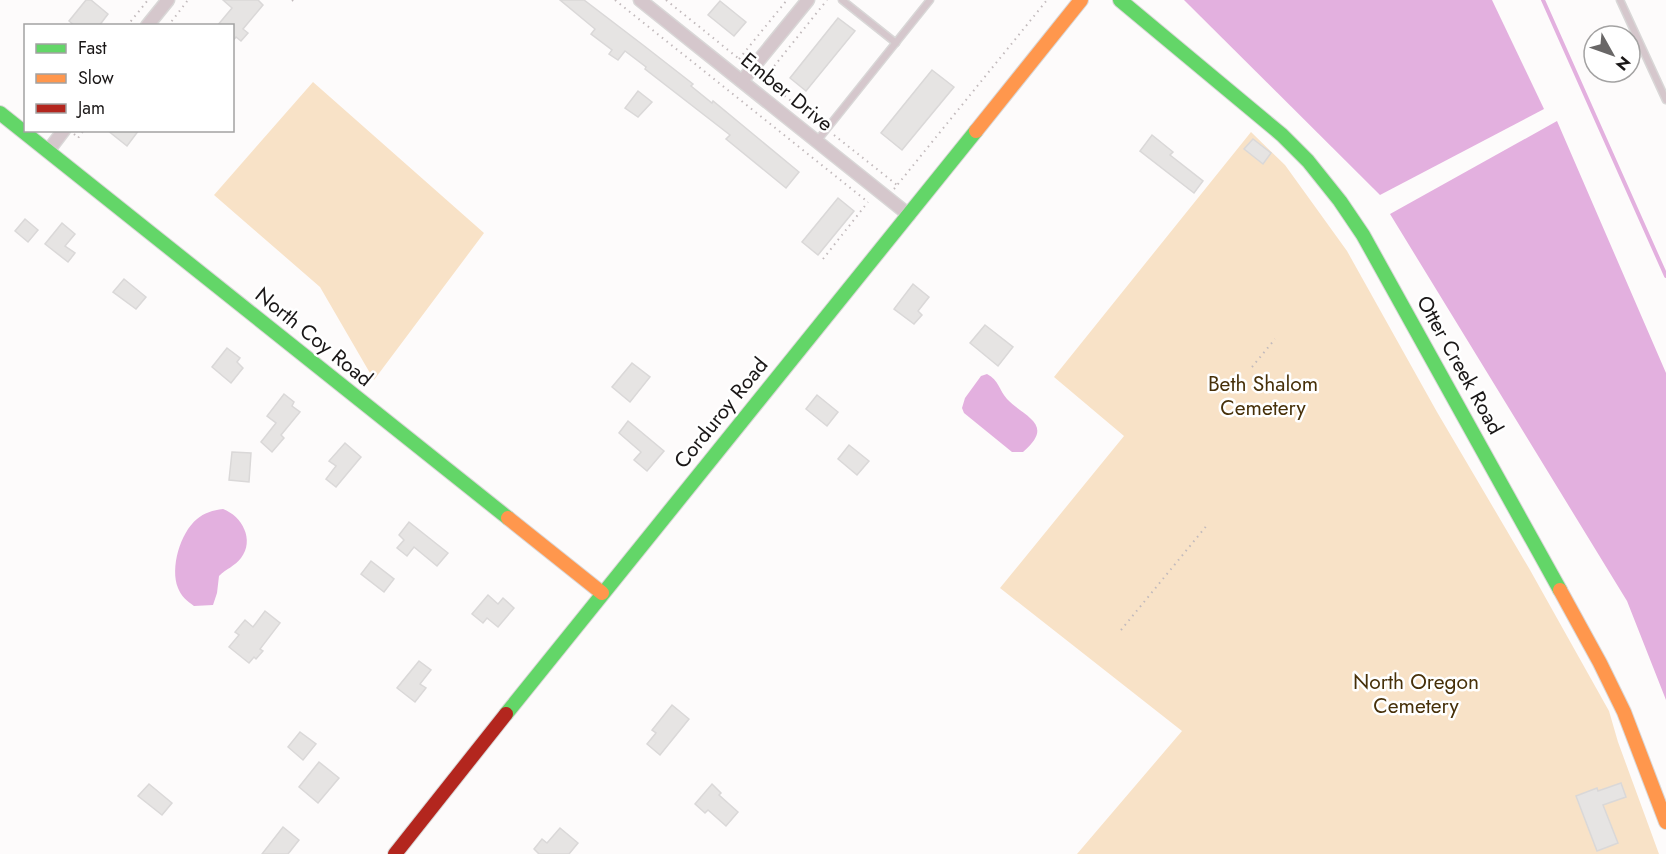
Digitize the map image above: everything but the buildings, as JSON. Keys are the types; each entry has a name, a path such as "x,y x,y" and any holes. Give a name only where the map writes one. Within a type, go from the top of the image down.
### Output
{"street":[{"path":"149,24 168,0"},
{"name":"Ember Drive","path":"640,0 909,215"},
{"path":"742,81 808,0"},
{"name":"Corduroy Road","path":"395,854 602,593 1081,0"},
{"name":"Otter Creek Road","path":"1120,0 1282,135 1308,161 1334,193 1363,235 1600,663 1628,721 1666,822"},
{"name":"North Coy Road","path":"0,113 602,593"},
{"path":"48,151 62,132"}],"lane":[{"path":"842,0 896,43"},
{"path":"817,141 930,0"},
{"path":"1620,0 1666,100"}],"path":[{"path":"129,24 148,0"},
{"path":"170,24 188,0"},
{"path":"615,0 868,202"},
{"path":"666,0 764,79"},
{"path":"739,59 787,0"},
{"path":"746,105 827,0"},
{"path":"823,259 868,202 883,194 1047,0"},
{"path":"71,132 78,138 82,132"},
{"path":"1252,367 1275,339"},
{"path":"1121,630 1208,524"}],"green space":[{"path":"313,82 484,233 374,380 320,287 214,195"},
{"path":"1251,132 1285,165 1347,251 1437,412 1530,570 1609,711 1659,854 1077,854 1182,731 1000,588 1124,436 1054,377"}],"shaded area":[{"path":"1184,0 1492,0 1544,109 1380,195"},
{"path":"1557,121 1666,373 1666,700 1627,601 1390,214"},
{"path":"987,374 996,382 1004,396 1028,416 1037,428 1037,434 1023,452 1012,452 964,413 962,408 965,398 981,376"},
{"path":"223,509 230,512 241,523 246,536 245,551 239,561 219,576 213,605 194,606 184,598 178,588 175,571 178,551 186,533 197,519 209,512"}],"waterway":[{"path":"1543,0 1666,276"}],"traffic: fast":[{"path":"1120,0 1282,135 1308,161 1340,201 1363,235 1560,590"},
{"path":"0,113 508,518"},
{"path":"506,714 976,131"}],"traffic: slow":[{"path":"976,131 1081,0"},
{"path":"508,518 602,593"},
{"path":"1560,590 1624,712 1666,822"}],"traffic: jam":[{"path":"395,854 506,714"}],"park label":[{"name":"Beth Shalom Cemetery","path":"1263,396"},
{"name":"North Oregon Cemetery","path":"1416,694"}]}
